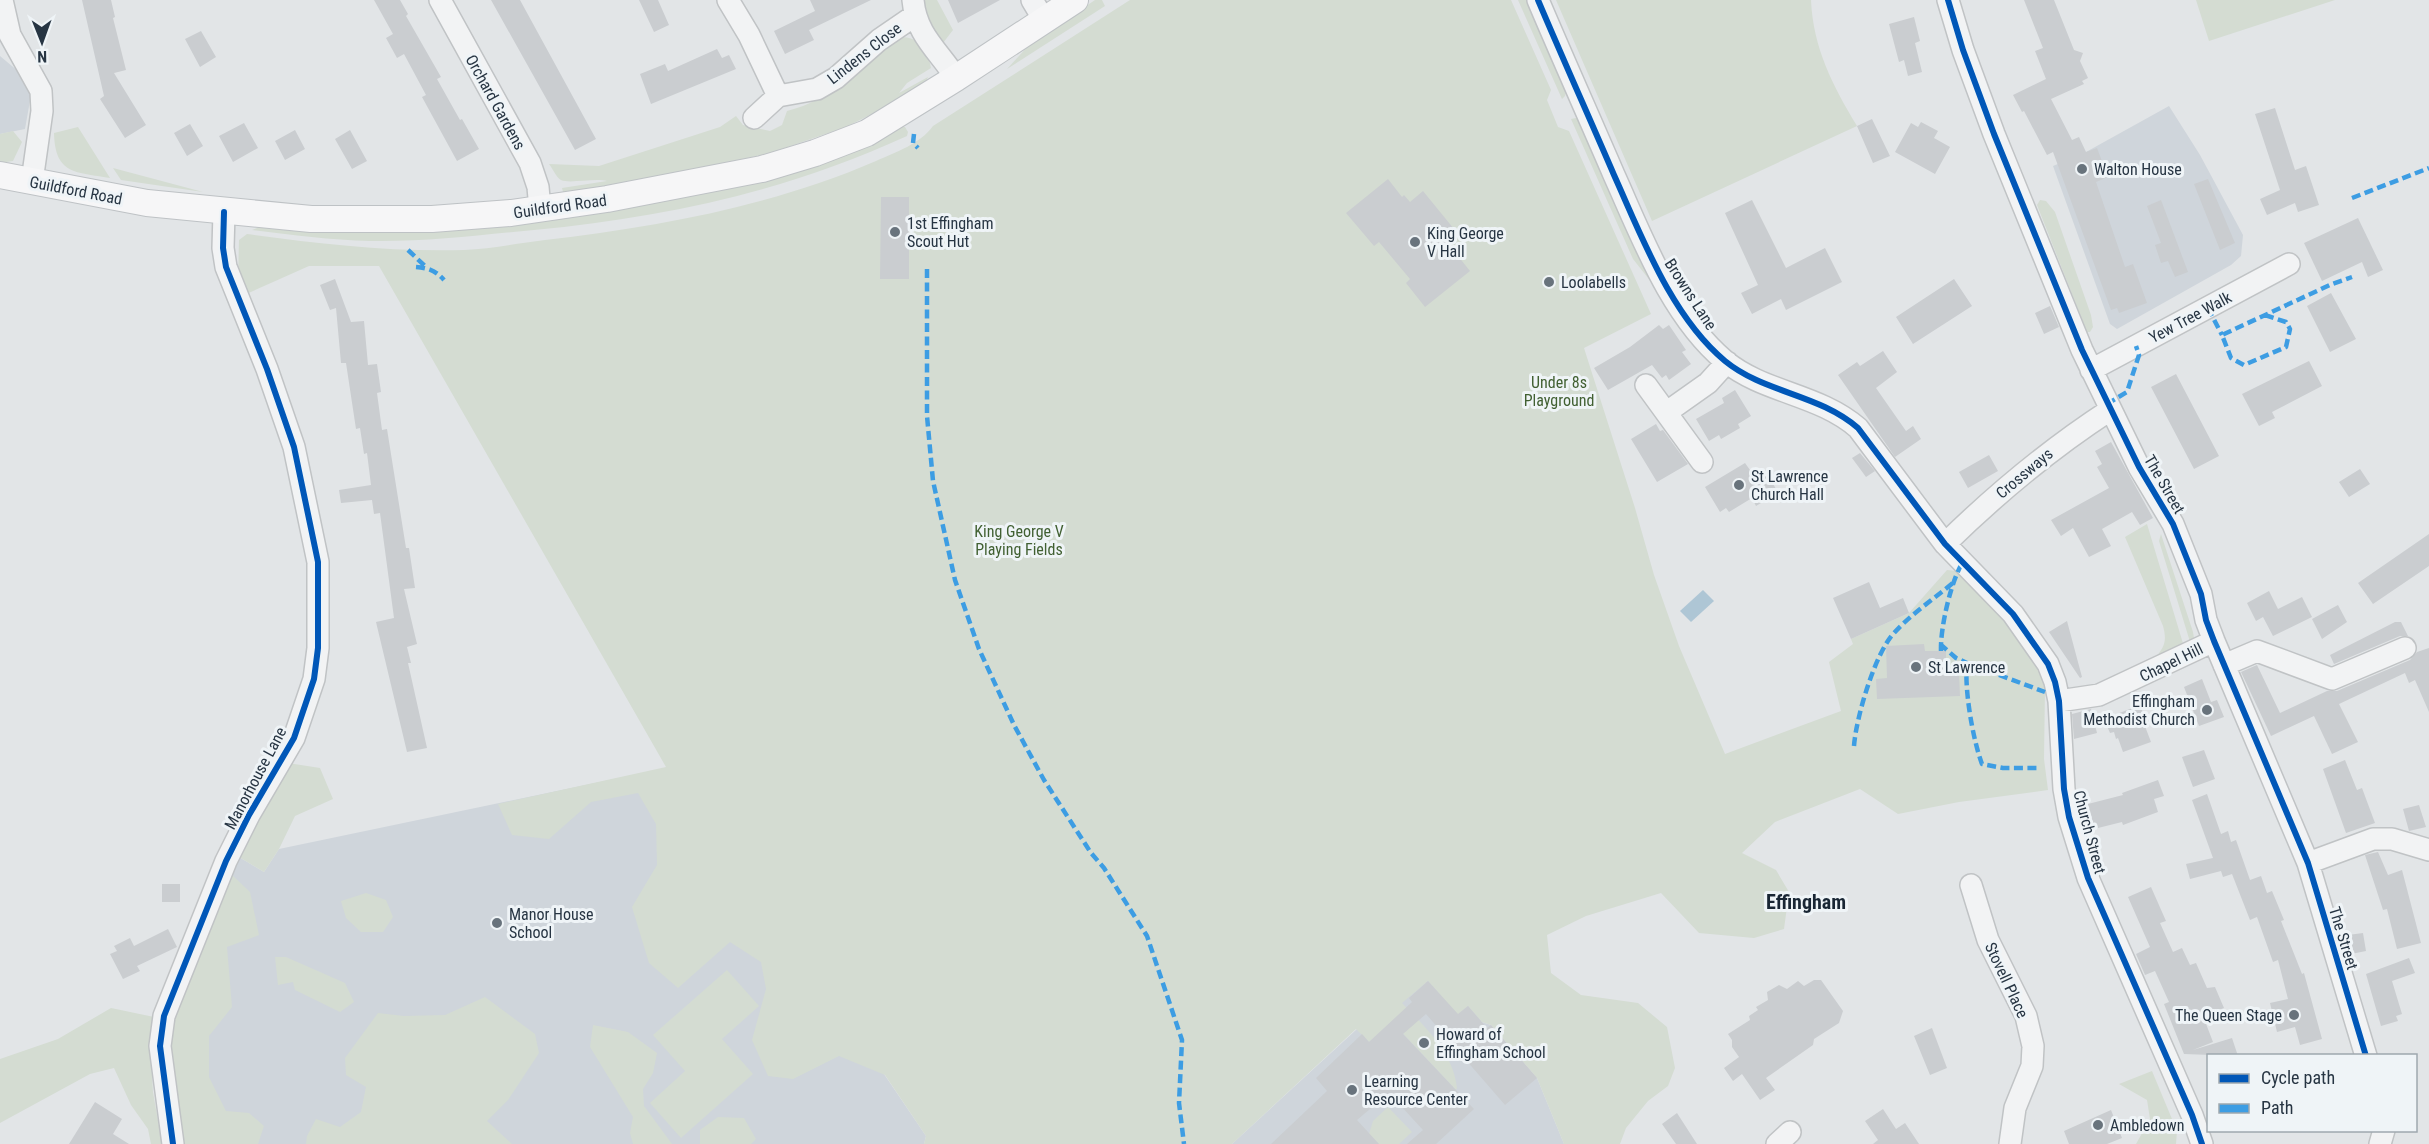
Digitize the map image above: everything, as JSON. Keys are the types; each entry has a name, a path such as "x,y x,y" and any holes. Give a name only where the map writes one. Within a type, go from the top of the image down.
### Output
{"main road":[{"name":"Guildford Road","path":"0,175 147,203 311,219 432,219 540,209 698,182 762,169 816,153 867,133 956,78 1038,10 1075,0"}],"street":[{"path":"2,0 10,35 40,91 42,111 32,181"},
{"name":"Orchard Gardens","path":"440,0 530,163 538,187 540,209"},
{"path":"728,0 749,35 778,96 754,118"},
{"name":"Browns Lane","path":"1538,0 1656,266 1697,333 1727,362 1756,379 1819,402 1846,417 1869,442 1945,544"},
{"name":"The Street","path":"1948,0 1963,50 1994,134 2091,370 2110,410 2172,524 2200,594 2214,641 2308,863 2365,1054"},
{"path":"914,8 921,33 956,78"},
{"name":"Lindens Close","path":"778,96 817,89 836,78 914,8"},
{"name":"Manorhouse Lane","path":"173,1144 160,1046 164,1016 226,861 249,815 294,738 314,679 319,638 318,562 294,447 267,369 226,267 223,248 224,212"},
{"name":"Yew Tree Walk","path":"2091,370 2289,264"},
{"path":"1667,412 1708,383 1727,362"},
{"path":"1646,385 1702,462"},
{"name":"Crossways","path":"1945,544 1982,508 2062,441 2110,410"},
{"name":"Church Street","path":"1945,544 2013,614 2048,664 2059,701 2064,789 2069,818 2088,878 2192,1115 2202,1144"},
{"name":"Chapel Hill","path":"2059,701 2099,695 2214,641"},
{"path":"2224,665 2258,651 2332,679 2405,648"},
{"path":"2308,863 2373,839 2392,839 2429,849"},
{"name":"Stovell Place","path":"1971,885 1988,940 2026,1016 2033,1046 2032,1066 2015,1108 2010,1144"}],"shaded area":[{"path":"0,56 25,77 30,86 31,95 25,129 0,134"},
{"path":"2169,106 2200,155 2243,235 2241,256 2231,265 2117,329 2110,324 2053,166 2086,152"},
{"name":"Manor House School","path":"667,768 844,1015 926,1136 924,1144 182,1144 230,873 239,857 264,872 279,849"},
{"name":"Howard of Effingham School","path":"1444,949 1482,1022 1491,1025 1537,1078 1564,1144 1232,1144"}],"green space":[{"path":"923,0 937,0 953,30 943,43 923,21"},
{"path":"1095,0 1102,0 1105,6 1007,69 1029,45"},
{"name":"King George V Playing Fields","path":"1130,0 1511,0 1551,90 1547,100 1558,127 1569,131 1651,314 1584,348 1654,575 1679,646 1725,754 1841,711 1829,662 1853,644 1851,639 1909,613 1947,570 1957,571 2001,612 2041,672 2045,687 2044,759 2048,790 1959,802 1898,814 1860,789 1775,822 1742,853 1776,870 1789,892 1784,929 1754,938 1699,933 1661,893 1586,916 1547,935 1551,973 1581,995 1638,1003 1667,1027 1675,1068 1668,1086 1648,1101 1626,1128 1620,1144 1564,1144 1537,1078 1491,1025 1482,1022 1468,1006 1445,1026 1443,998 1428,981 1402,1003 1437,1041 1444,1052 1454,1075 1456,1090 1392,1022 1369,1042 1356,1029 1232,1144 924,1144 926,1136 885,1075 839,1056 793,1079 768,1076 752,1040 766,989 761,962 730,942 678,988 649,963 632,907 657,865 656,824 638,793 591,802 549,839 512,835 498,804 666,767 379,266 309,266 244,295 238,280 239,240 247,234 382,248 474,249 587,235 672,221 796,190 837,177 907,147 933,126"},
{"path":"1518,0 1529,0 1567,87 1562,99"},
{"path":"1556,0 1811,0 1820,50 1840,96 1857,126 1652,221"},
{"path":"2196,0 2335,0 2209,41"},
{"path":"898,37 917,41 928,55 931,68 907,83 899,93 928,77 923,88 846,127 767,154 574,193 563,192 562,188 607,181 561,180 549,164 599,166 720,127 736,116 743,125 770,131 782,125 787,111 819,99 847,81"},
{"path":"1576,118 1582,121 1659,292 1633,259 1571,119"},
{"path":"78,127 110,178 70,169 58,157 54,133"},
{"path":"897,127 905,127 908,132 907,136 816,172 724,199 631,218 534,230 411,240 340,240 252,230 262,226 568,215 696,195 779,173"},
{"path":"13,131 22,142 13,161 0,163 0,134"},
{"path":"113,168 203,192 121,180"},
{"path":"2040,200 2046,201 2055,212 2091,315 2093,327 2090,332 2087,332 2037,205"},
{"path":"2147,524 2185,650 2154,659 2164,644 2163,626 2125,537"},
{"path":"2161,534 2193,632 2194,638 2191,645 2159,541"},
{"path":"288,763 320,768 333,799 295,816 279,849 264,872 239,857"},
{"path":"230,873 250,892 259,935 227,947 232,1007 209,1036 209,1077 226,1111 249,1113 264,1126 258,1144 182,1144 170,1049 175,1013"},
{"path":"366,893 386,900 393,917 383,932 361,932 346,918 341,901"},
{"path":"275,957 286,957 345,983 354,1002 340,1012 295,990 293,982 278,985"},
{"path":"727,970 759,1006 722,1039 753,1074 681,1138 650,1103 685,1071 653,1035"},
{"path":"485,997 535,1034 539,1053 508,1100 487,1121 512,1144 306,1144 307,1136 316,1119 340,1127 361,1112 366,1087 346,1075 345,1058 378,1013 404,1016 445,1015"},
{"path":"111,1008 154,1017 150,1042 153,1092 162,1144 151,1144 148,1129 131,1105 114,1068 90,1074 0,1123 0,1059 58,1039"},
{"path":"593,1025 628,1032 657,1053 653,1073 643,1089 644,1106 672,1144 633,1144 630,1133 633,1117 590,1047"},
{"path":"2152,1071 2177,1131 2176,1144 2136,1144 2150,1119 2147,1100 2119,1084"},
{"path":"1388,1107 1412,1132 1399,1144 1379,1144 1369,1134 1373,1121"},
{"path":"718,1117 744,1118 756,1139 751,1144 700,1144 700,1130"}],"water":[{"path":"1703,590 1714,601 1691,622 1680,611"}],"building":[{"path":"82,0 111,0 115,17 113,18 126,70 114,73 146,125 125,138 100,99 104,96"},
{"path":"374,0 400,0 408,14 406,16 441,77 437,79 479,149 457,161 422,97 426,95 404,54 397,58 386,38 393,34"},
{"path":"491,0 520,0 596,139 575,150"},
{"path":"639,0 658,0 669,25 654,32"},
{"path":"810,0 871,0 809,30 814,40 785,54 774,31 815,11"},
{"path":"948,0 1000,0 958,23"},
{"path":"2024,0 2054,0 2074,50 2083,53 2080,61 2088,78 2082,81 2084,84 2051,99 2072,140 2079,137 2086,152 2097,148 2108,177 2096,182 2125,267 2133,264 2147,303 2119,313 2117,308 2111,310 2053,152 2047,155 2013,95 2046,79 2035,51 2043,48"},
{"path":"1914,17 1920,41 1915,43 1922,72 1908,76 1904,60 1899,62 1889,24"},
{"path":"201,31 216,57 200,67 185,39"},
{"path":"717,49 722,58 729,55 736,69 651,104 640,74 665,64 668,71"},
{"path":"2275,108 2295,170 2306,166 2319,205 2298,212 2295,203 2267,215 2260,199 2280,190 2255,114"},
{"path":"1872,119 1890,156 1873,163 1857,126"},
{"path":"1921,122 1938,131 1934,138 1950,147 1935,174 1895,152 1911,123 1918,127"},
{"path":"244,123 258,148 233,162 219,136"},
{"path":"190,124 203,146 187,156 174,133"},
{"path":"295,130 305,149 285,160 275,141"},
{"path":"350,130 367,161 352,169 335,139"},
{"name":"King George V Hall","path":"1388,179 1402,197 1404,195 1410,202 1423,191 1454,229 1450,233 1450,246 1470,271 1425,307 1406,283 1410,279 1379,242 1374,246 1346,213"},
{"path":"2208,179 2235,243 2220,250 2194,184"},
{"name":"1st Effingham Scout Hut","path":"881,197 909,197 909,279 880,279"},
{"path":"1752,200 1786,268 1825,248 1842,282 1786,310 1781,299 1752,314 1741,293 1758,285 1725,213"},
{"path":"2161,200 2188,272 2175,277 2168,261 2161,263 2155,245 2161,243 2147,206"},
{"path":"2358,218 2383,270 2368,277 2362,262 2322,281 2304,243"},
{"path":"335,279 351,322 364,321 368,365 377,364 381,392 377,393 382,430 387,429 406,548 409,548 415,588 404,589 417,644 407,647 411,663 408,663 427,748 407,752 376,622 394,618 380,513 374,514 372,500 341,503 339,490 371,485 367,453 364,454 360,428 356,429 346,363 341,363 336,308 330,310 320,285"},
{"path":"1954,279 1972,306 1913,344 1896,317"},
{"path":"2331,293 2356,339 2330,352 2307,306"},
{"path":"2050,306 2059,327 2044,334 2035,313"},
{"path":"1659,325 1663,329 1669,325 1686,350 1682,352 1691,364 1669,380 1666,375 1662,378 1652,365 1608,390 1594,368 1630,347"},
{"path":"1883,351 1897,372 1876,388 1906,431 1913,426 1921,439 1895,457 1838,375 1857,362 1860,366"},
{"path":"2309,361 2322,386 2272,412 2275,418 2259,426 2242,394"},
{"path":"2176,374 2219,456 2194,469 2151,387"},
{"path":"1735,390 1751,416 1738,424 1740,428 1721,439 1719,435 1709,441 1696,419 1724,403 1722,398"},
{"path":"1656,424 1688,464 1657,482 1631,439"},
{"path":"2111,442 2153,518 2140,525 2132,512 2102,529 2111,546 2089,557 2073,528 2061,536 2051,520 2109,488 2097,467 2102,464 2095,451"},
{"path":"1860,453 1875,471 1866,477 1852,458"},
{"path":"1989,455 1998,471 1968,488 1959,472"},
{"name":"St Lawrence Church Hall","path":"1745,463 1750,470 1755,467 1768,475 1776,489 1769,493 1771,497 1756,506 1752,498 1729,512 1726,508 1720,512 1705,487"},
{"path":"2360,469 2370,484 2349,497 2339,482"},
{"path":"2429,534 2429,566 2373,604 2358,583"},
{"path":"1869,582 1880,608 1903,598 1909,613 1851,639 1833,598"},
{"path":"2269,591 2278,609 2302,597 2312,617 2273,636 2263,617 2256,621 2247,603"},
{"path":"2338,605 2347,622 2322,639 2312,619"},
{"path":"2067,621 2082,677 2080,678 2049,632"},
{"path":"2395,622 2401,622 2408,636 2400,636 2334,664 2330,655"},
{"name":"St Lawrence","path":"1924,644 1925,651 1946,651 1946,673 1959,673 1960,696 1877,699 1876,679 1887,678 1886,646"},
{"path":"2429,648 2429,712 2415,680 2409,683 2405,673 2339,704 2358,742 2332,754 2314,716 2271,736 2241,672 2257,665 2280,713 2327,691 2337,691 2410,660 2417,652"},
{"name":"Effingham Methodist Church","path":"2202,679 2211,702 2217,700 2224,717 2199,726 2184,687"},
{"path":"2140,705 2151,742 2123,752 2118,738 2116,739 2114,732 2110,733 2104,719"},
{"path":"2091,709 2097,733 2074,739 2072,714"},
{"path":"2204,750 2215,779 2193,787 2182,757"},
{"path":"2345,760 2357,790 2362,788 2375,823 2346,833 2323,769"},
{"path":"2158,780 2164,796 2154,799 2158,812 2123,825 2122,822 2090,830 2084,805 2123,795 2122,793"},
{"path":"2207,794 2221,834 2228,831 2231,842 2236,840 2250,880 2261,876 2267,893 2272,891 2284,920 2281,921 2302,974 2304,973 2322,1039 2300,1045 2295,1027 2277,1032 2270,1003 2288,999 2278,960 2273,962 2257,917 2250,920 2232,874 2223,877 2221,871 2190,879 2186,864 2213,858 2192,800"},
{"path":"2419,805 2426,827 2409,831 2403,809"},
{"path":"2378,852 2388,875 2402,870 2421,943 2397,949 2387,909 2383,910 2365,855"},
{"path":"162,884 180,884 180,902 162,902"},
{"path":"2151,887 2166,921 2160,923 2173,952 2182,948 2190,965 2196,963 2207,988 2215,987 2224,1008 2203,1016 2213,1042 2193,1050 2232,1038 2237,1054 2184,1054 2164,1004 2169,1002 2155,971 2145,975 2136,954 2150,947 2128,897"},
{"path":"168,929 177,947 137,966 140,971 123,979 110,954 117,951 114,946 130,938 134,946"},
{"path":"2363,933 2366,951 2351,954 2348,935"},
{"path":"2409,958 2415,973 2392,981 2402,1014 2396,1016 2398,1021 2381,1026 2366,974"},
{"path":"1814,980 1821,980 1843,1011 1839,1023 1814,1039 1813,1045 1766,1078 1775,1090 1760,1100 1742,1074 1733,1081 1724,1068 1739,1057 1732,1047 1732,1040 1728,1034 1750,1020 1749,1016 1758,1010 1756,1007 1768,1000 1767,992 1779,985 1787,989 1798,981 1804,986"},
{"path":"1428,981 1458,1014 1468,1006 1487,1028 1491,1025 1537,1078 1505,1105 1426,1014 1403,1034 1474,1109 1436,1144 1407,1144 1423,1130 1389,1093 1357,1120 1379,1144 1271,1144 1327,1091 1316,1078 1362,1034 1369,1042 1412,1002 1409,998"},
{"path":"1932,1028 1947,1068 1930,1075 1914,1036"},
{"path":"95,1102 122,1119 113,1134 129,1144 69,1144"},
{"path":"1883,1109 1896,1129 1905,1123 1919,1144 1873,1144 1878,1140 1865,1121"},
{"name":"Ambledown","path":"2111,1110 2122,1138 2107,1144 2069,1144 2064,1131"},
{"path":"1677,1113 1697,1144 1676,1144 1662,1124"}],"marked path":[{"path":"914,134 913,143 918,148"},
{"path":"2352,198 2429,168"},
{"path":"408,250 427,268"},
{"path":"416,267 432,270 444,280"},
{"path":"927,269 927,416 933,481 955,580 979,649 1014,725 1044,780 1147,936 1182,1040 1179,1103 1184,1144"},
{"path":"2265,315 2286,322 2290,329 2286,347 2244,365 2231,358 2222,335 2332,284 2352,277"},
{"path":"2208,308 2222,335"},
{"path":"2107,404 2127,392 2139,355 2136,346"},
{"path":"1941,651 1947,605 1954,580 1963,562"},
{"path":"1854,746 1858,719 1868,686 1887,642 1908,619 1954,582"},
{"path":"1940,644 1956,658 2045,692"},
{"path":"1967,663 1970,714 1982,764 2003,768 2039,768"}],"cycle path":[{"path":"1538,0 1647,249 1689,322 1706,343 1740,372 1826,408 1858,428 1945,544 2013,614 2048,664 2059,701 2064,789 2069,817 2088,878 2192,1115 2202,1144"},
{"path":"1948,0 1963,50 1994,134 2082,350 2139,467 2173,524 2201,594 2206,620 2214,641 2308,863 2365,1054"},
{"path":"173,1144 160,1046 164,1016 226,861 249,815 294,738 314,679 318,648 318,562 294,447 267,369 226,267 223,248 224,212"}],"place":[{"name":"Walton House","path":"2082,169"},
{"name":"1st Effingham Scout Hut","path":"895,232"},
{"name":"King George V Hall","path":"1415,242"},
{"name":"Loolabells","path":"1549,282"},
{"name":"St Lawrence Church Hall","path":"1739,485"},
{"name":"St Lawrence","path":"1916,667"},
{"name":"Effingham Methodist Church","path":"2207,710"},
{"name":"Manor House School","path":"497,923"},
{"name":"The Queen Stage","path":"2294,1015"},
{"name":"Howard of Effingham School","path":"1424,1043"},
{"name":"Learning Resource Center","path":"1352,1090"},
{"name":"Ambledown","path":"2098,1125"}],"district":[{"name":"Effingham","path":"1806,902"}],"park label":[{"name":"Under 8s Playground","path":"1559,391"}]}
